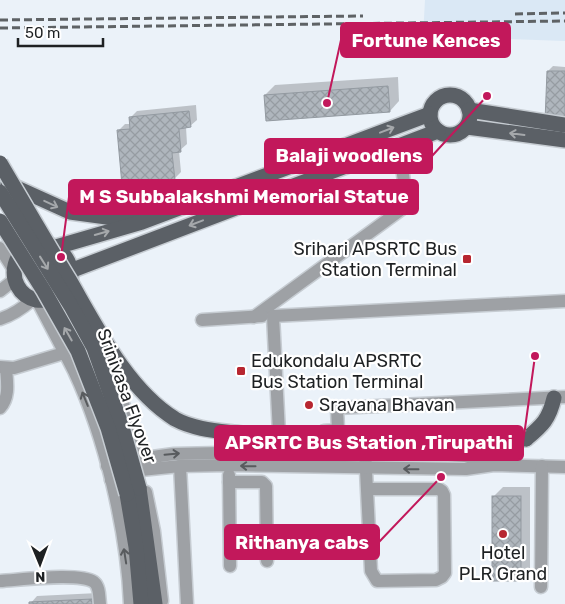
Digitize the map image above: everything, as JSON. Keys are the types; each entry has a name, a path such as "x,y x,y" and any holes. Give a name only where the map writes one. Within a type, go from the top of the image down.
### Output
{"main road":[{"path":"445,96 460,98 467,105 470,120 467,127 453,135 445,135 432,124 430,114 433,104 440,98 445,96"},
{"path":"469,110 565,126"},
{"path":"51,245 65,255 70,266 70,274 65,290 50,300 35,299 25,295 18,288 14,275 16,261 28,247 37,244 51,245 142,222 430,114"},
{"path":"467,127 565,140"},
{"path":"70,274 438,131"},
{"path":"0,163 96,326 133,381 152,401 177,420 202,429 242,434 526,440 544,424 560,397"},
{"path":"2,183 70,212 142,222"},
{"name":"Srinivasa Flyover","path":"2,183 94,348 122,427 139,488 155,604"},
{"name":"Srinivasa Flyover","path":"0,221 44,291 78,351 108,428 126,494 136,547 142,604"}],"street":[{"path":"254,317 402,209 406,196 399,146"},
{"path":"2,183 51,245"},
{"path":"0,248 14,275 0,291"},
{"path":"70,274 100,343 125,408 154,531 162,604"},
{"path":"0,319 8,317 35,299 74,372 91,414 111,480 126,564 130,604"},
{"path":"202,320 565,301"},
{"path":"273,316 279,433 338,430 337,408 560,397"},
{"path":"0,408 6,400 8,391 3,368 14,368 64,353"},
{"path":"365,450 371,571 374,577 377,581 436,580 442,577 445,572 444,495 442,491 439,489 367,489"},
{"path":"111,480 139,464 174,454 365,450 466,456 494,465"},
{"path":"107,466 139,464 180,466 229,465 466,470 494,465 565,467"},
{"path":"229,465 230,566"},
{"path":"180,466 187,604"},
{"path":"541,587 542,466"},
{"path":"229,482 262,482 266,486 267,561"},
{"path":"0,581 78,576 94,582 99,589 100,604"}],"shaded area":[{"path":"425,0 565,0 565,41 423,36"}],"building":[{"path":"547,71 565,71 565,121 545,121"},
{"path":"388,86 390,112 266,121 264,95"},
{"path":"189,111 191,127 179,129 181,152 172,153 175,180 122,185 117,130 130,129 129,117"},
{"path":"492,496 521,496 521,581 492,581"},
{"path":"92,599 92,604 29,604 29,602"}],"railway":[{"path":"515,14 565,13"},
{"path":"0,20 363,16"},
{"path":"0,28 565,21"}],"place":[{"name":"Balaji woodlens","path":"487,96"},
{"name":"Fortune Kences","path":"327,103"},
{"name":"M S Subbalakshmi Memorial Statue","path":"61,257"},
{"name":"Srihari APSRTC Bus Station Terminal","path":"467,259"},
{"name":"APSRTC Bus Station ,Tirupathi","path":"535,356"},
{"name":"Edukondalu APSRTC Bus Station Terminal","path":"241,371"},
{"name":"Sravana Bhavan","path":"309,405"},
{"name":"Rithanya cabs","path":"441,477"},
{"name":"Hotel PLR Grand","path":"503,534"}]}
